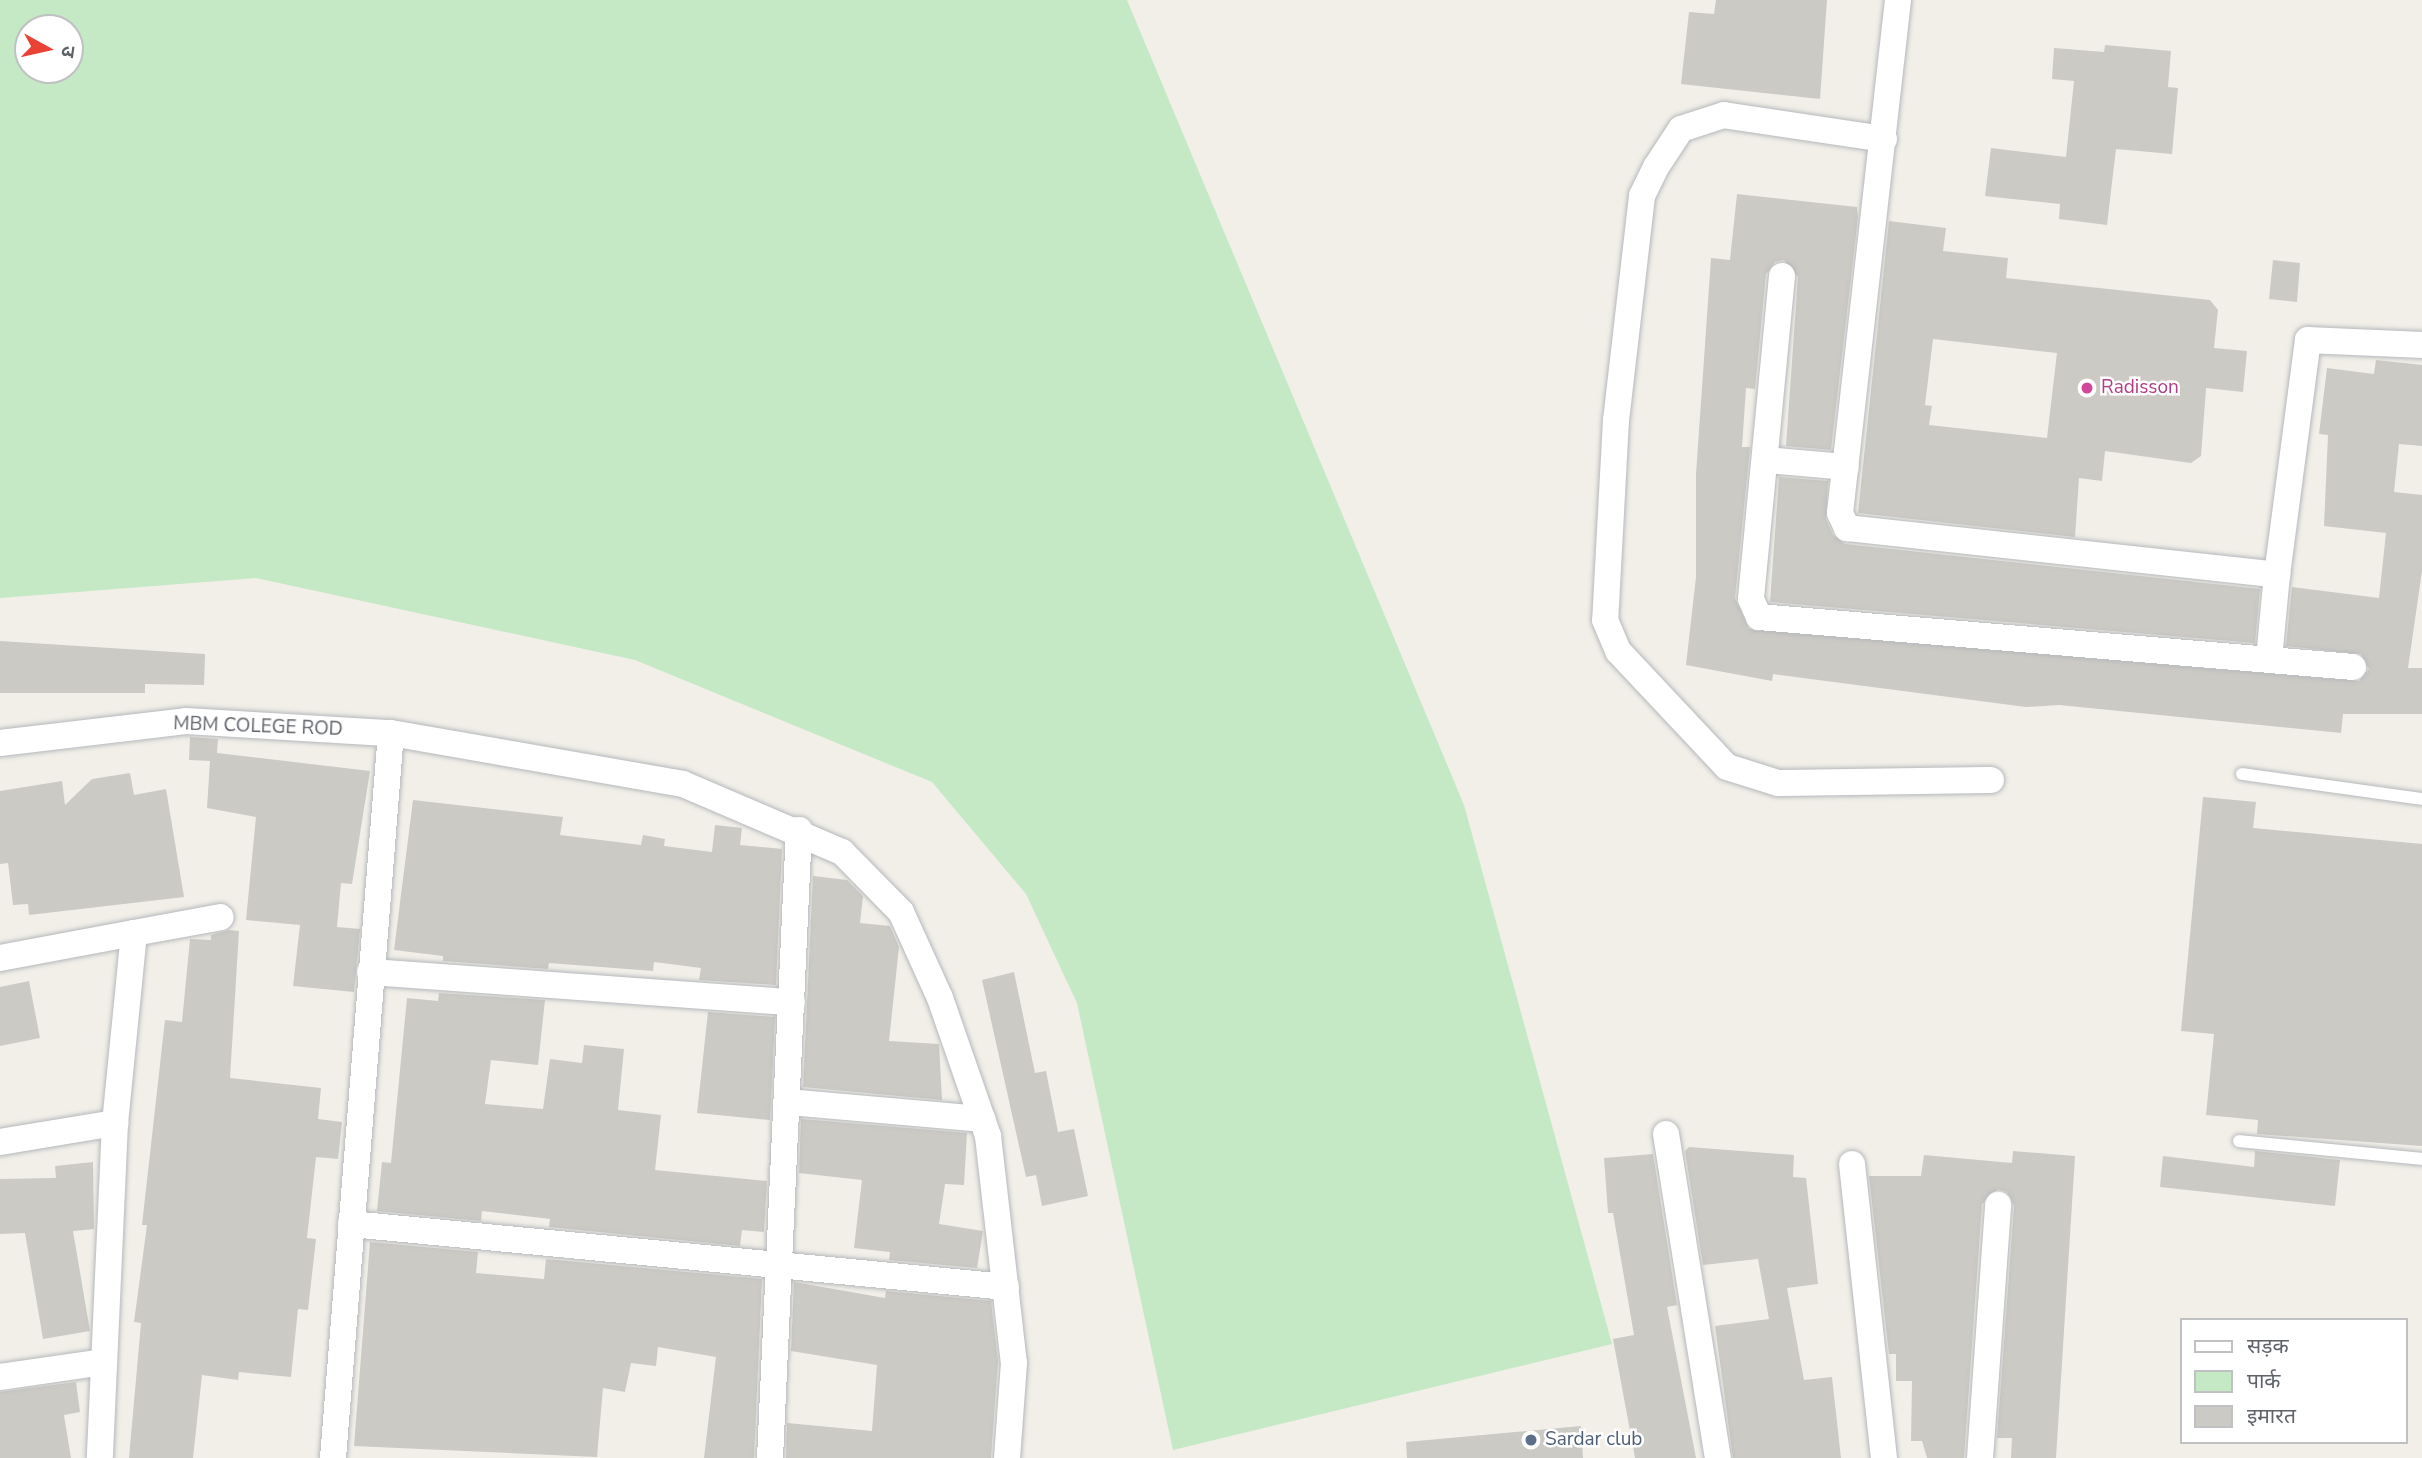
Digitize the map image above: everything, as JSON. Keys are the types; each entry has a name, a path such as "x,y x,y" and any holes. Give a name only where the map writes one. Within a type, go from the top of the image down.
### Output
{"street":[{"path":"1898,0 1840,513 1854,531 2277,575"},
{"path":"1884,139 1724,115 1681,129 1662,156 1642,196 1616,420 1605,620 1618,651 1727,767 1778,783 1991,780"},
{"path":"1782,276 1751,599 1759,617 2353,667"},
{"path":"2269,659 2277,575 2308,340 2422,345"},
{"path":"1766,460 1846,467"},
{"name":"MBM COLEGE ROD","path":"0,743 186,721 391,733 683,784 799,830 842,852 901,912 940,998 982,1119 1014,1363 1007,1458"},
{"path":"333,1458 391,733"},
{"path":"770,1458 789,1101 799,830"},
{"path":"0,958 221,917"},
{"path":"100,1458 115,1123 134,933"},
{"path":"370,972 792,1002"},
{"path":"789,1101 982,1119"},
{"path":"0,1142 115,1123"},
{"path":"1666,1135 1718,1458"},
{"path":"1852,1164 1884,1458"},
{"path":"1980,1458 1998,1205"},
{"path":"351,1224 779,1268 1006,1287"},
{"path":"0,1377 104,1362"}],"lane":[{"path":"2242,774 2422,799"},
{"path":"2239,1140 2422,1159"}],"green space":[{"path":"0,0 1127,0 1464,805 1612,1344 1173,1450 1077,1003 1026,894 932,782 635,660 256,578 0,598"}],"building":[{"path":"1716,0 1827,0 1820,99 1681,84 1689,12 1714,14"},
{"path":"2105,45 2171,51 2168,87 2178,88 2172,154 2116,149 2107,225 2059,219 2060,204 1985,196 1991,148 2066,157 2074,81 2052,79 2054,48 2104,52"},
{"path":"1737,194 1857,207 1858,217 1831,450 1786,446 1798,277 1784,260 1775,262 1766,274 1755,389 1746,388 1742,447 1750,447 1735,598 1749,629 2359,681 2369,669 2361,654 2286,646 2292,587 2379,598 2386,533 2324,526 2328,435 2319,434 2327,368 2374,374 2376,360 2422,365 2422,446 2399,444 2394,492 2422,495 2422,571 2408,668 2422,668 2422,714 2343,714 2341,733 2059,705 2026,707 1773,674 1772,681 1686,665 1696,577 1696,474 1711,258 1730,260"},
{"path":"1889,221 1946,228 1943,251 2008,258 2006,278 2210,300 2218,310 2214,348 2247,351 2243,392 2206,388 2201,456 2191,463 2105,451 2102,481 2079,478 2075,537 1858,513","holes":["1933,339 2057,353 2047,438 1929,425 1932,406 1925,405"]},
{"path":"2273,260 2300,263 2297,302 2269,299"},
{"path":"1779,477 1828,481 1826,519 1833,535 1845,544 2260,589 2255,643 1770,602"},
{"path":"0,641 205,654 204,685 145,684 145,693 0,693"},
{"path":"190,737 218,739 217,753 370,771 352,884 341,883 337,927 360,929 354,992 293,986 300,925 246,920 256,817 207,808 210,761 189,760"},
{"path":"130,773 134,795 166,789 184,897 29,915 28,904 13,905 8,863 0,864 0,791 62,781 65,805 92,779"},
{"path":"2203,797 2256,802 2253,828 2422,844 2422,1146 2257,1134 2258,1120 2206,1115 2214,1034 2181,1031"},
{"path":"413,800 563,817 560,835 641,845 643,835 665,839 664,846 712,852 715,825 742,828 740,845 782,849 776,985 699,980 701,968 654,962 653,971 549,963 548,969 443,961 443,956 394,950"},
{"path":"813,876 847,880 863,896 860,923 890,926 899,947 889,1041 939,1044 942,1100 803,1087"},
{"path":"229,930 239,931 230,1078 321,1088 318,1119 342,1122 338,1159 316,1157 307,1238 316,1239 308,1310 298,1309 291,1377 239,1372 238,1380 202,1375 193,1458 129,1458 141,1323 134,1322 147,1225 142,1225 165,1020 182,1022 190,939 211,940 211,935"},
{"path":"1014,972 1035,1073 1046,1071 1058,1132 1074,1129 1088,1196 1042,1206 1036,1175 1026,1177 982,980"},
{"path":"29,981 40,1038 0,1046 0,987"},
{"path":"439,993 545,1000 538,1065 491,1060 485,1104 543,1109 550,1059 582,1063 584,1045 624,1049 618,1110 661,1115 655,1170 767,1181 764,1232 742,1230 740,1246 549,1227 550,1219 482,1211 481,1221 377,1211 382,1162 391,1163 407,998 438,1001"},
{"path":"708,1012 775,1017 770,1120 697,1113"},
{"path":"801,1119 967,1133 964,1185 945,1184 939,1224 983,1231 977,1268 889,1260 890,1252 854,1248 862,1180 799,1173"},
{"path":"1689,1147 1794,1155 1793,1177 1806,1178 1818,1284 1787,1288 1804,1380 1832,1377 1841,1458 1733,1458 1715,1326 1769,1319 1758,1259 1703,1265 1685,1151"},
{"path":"2013,1151 2075,1156 2056,1458 2011,1458 2012,1438 1997,1438 2014,1206 2007,1192 1998,1189 1982,1204 1964,1458 1927,1458 1922,1441 1911,1441 1912,1381 1896,1381 1896,1354 1889,1354 1869,1176 1921,1176 1924,1155 2012,1163"},
{"path":"2255,1151 2340,1160 2335,1206 2160,1187 2163,1156 2254,1167"},
{"path":"1653,1154 1677,1305 1667,1307 1696,1458 1635,1458 1613,1339 1634,1335 1613,1213 1608,1213 1604,1158"},
{"path":"93,1162 94,1229 73,1231 90,1331 43,1339 25,1233 0,1234 0,1179 56,1178 55,1166"},
{"path":"370,1242 478,1252 476,1273 544,1279 546,1259 762,1279 754,1458 704,1458 716,1357 658,1347 656,1366 631,1363 625,1392 603,1388 597,1457 354,1446"},
{"path":"794,1282 885,1298 886,1291 991,1301 998,1361 991,1458 786,1458 787,1423 872,1431 877,1365 791,1351"},
{"path":"76,1382 80,1412 64,1415 71,1458 0,1458 0,1392"},
{"path":"1581,1426 1583,1458 1407,1458 1406,1442"}],"place":[{"name":"Radisson","path":"2087,388"},
{"name":"Sardar club","path":"1531,1440"}]}
